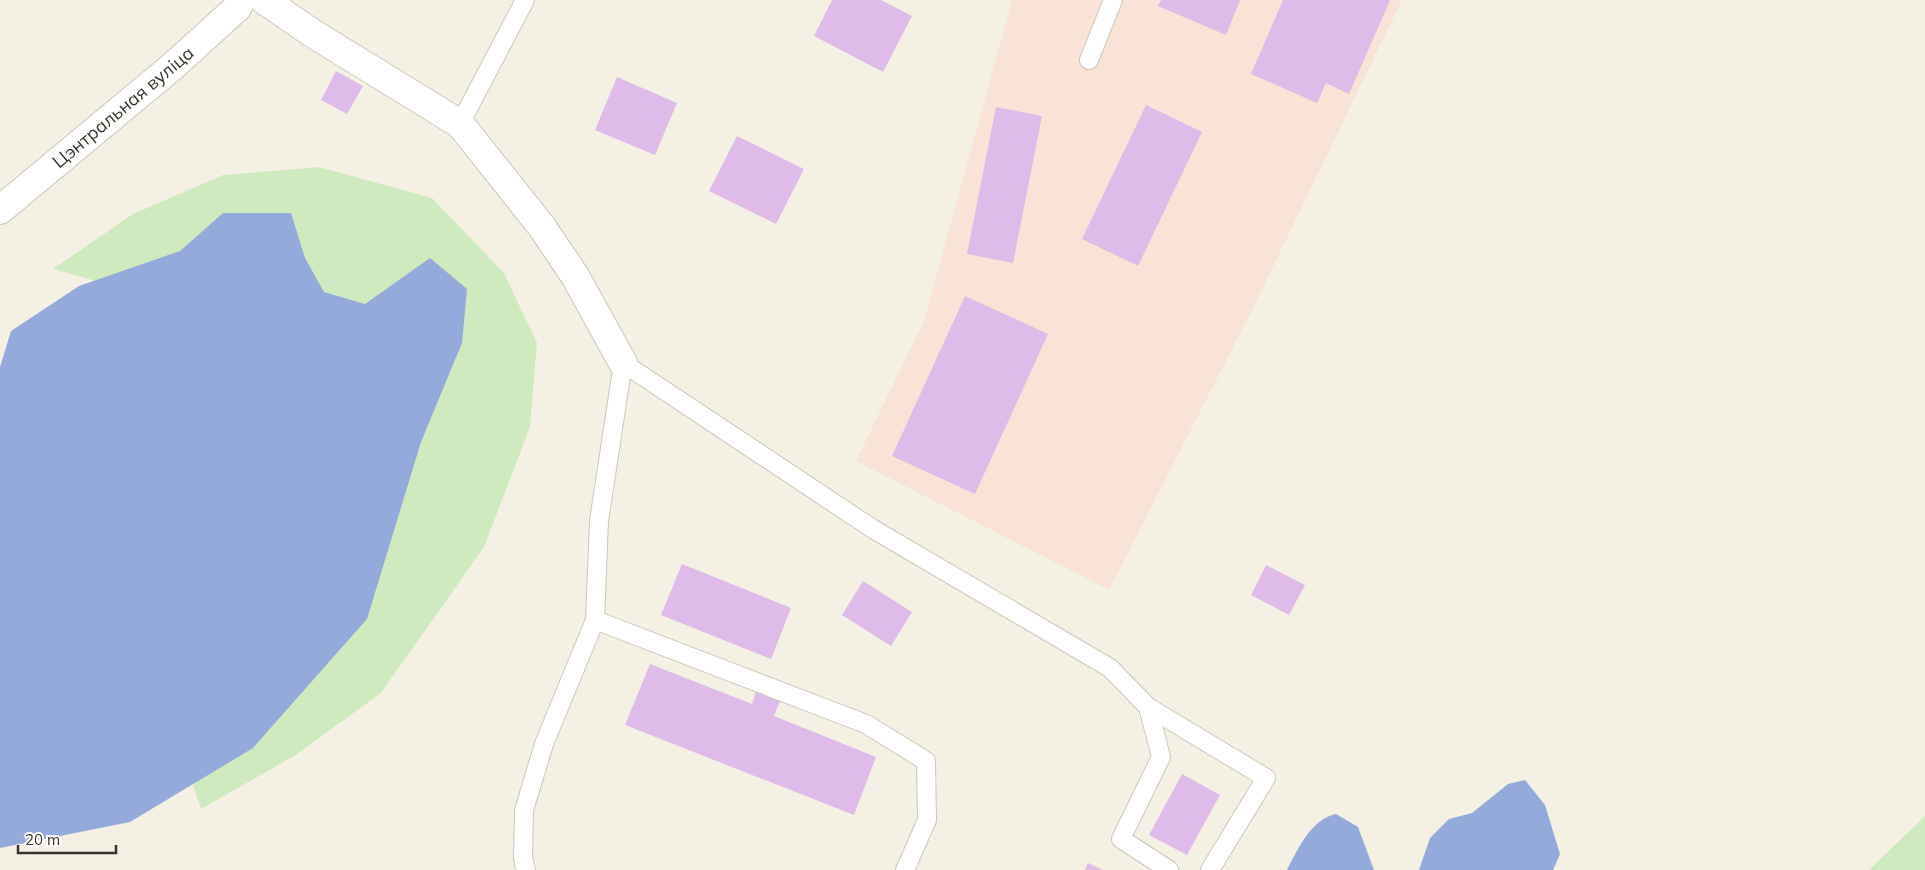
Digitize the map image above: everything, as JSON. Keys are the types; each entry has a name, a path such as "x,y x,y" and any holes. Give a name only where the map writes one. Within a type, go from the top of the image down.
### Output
{"street":[{"name":"Цэнтральная вуліца","path":"0,210 173,66 237,8 241,0"},
{"path":"264,0 460,124 542,227 575,276 623,363"}],"lane":[{"path":"460,124 525,0"},
{"path":"1088,60 1113,0"},
{"path":"526,870 523,858 524,810 544,744 595,620 599,521 623,363 873,528 1110,668 1148,707 1266,778 1210,870"},
{"path":"595,620 866,724 926,761 927,820 905,870"},
{"path":"1148,707 1161,757 1121,839 1169,870"}],"shaded area":[{"path":"1012,0 1402,0 1254,306 1109,590 856,461 924,321"}],"green space":[{"path":"319,167 432,198 504,273 537,343 530,427 484,547 381,693 294,756 201,809 177,737 397,318 124,289 53,269 133,214 223,175"},
{"path":"1925,816 1925,870 1869,870"}],"water":[{"path":"223,213 291,213 305,258 324,292 365,304 430,258 467,289 462,343 421,442 367,619 253,748 130,822 0,848 0,367 11,331 79,286 180,251"},
{"path":"1525,780 1545,805 1560,854 1553,870 1419,870 1430,838 1449,819 1472,813 1508,784"},
{"path":"1336,814 1358,827 1374,870 1287,870 1312,828 1327,817"}],"building":[{"path":"832,0 881,0 912,16 883,72 814,36"},
{"path":"1161,0 1240,0 1226,35 1158,6"},
{"path":"1283,0 1390,0 1349,94 1326,83 1317,103 1251,74"},
{"path":"336,71 363,86 347,114 321,100"},
{"path":"617,77 677,103 655,155 595,130"},
{"path":"1146,105 1202,132 1138,266 1082,239"},
{"path":"996,107 1042,116 1013,263 967,254"},
{"path":"737,136 804,169 776,224 709,191"},
{"path":"965,296 1048,334 975,494 892,456"},
{"path":"682,564 791,608 771,659 661,615"},
{"path":"1266,565 1305,585 1289,615 1251,595"},
{"path":"863,581 912,612 891,646 842,615"},
{"path":"650,664 752,704 756,691 780,701 774,716 876,757 854,815 625,725"},
{"path":"1182,774 1220,795 1187,855 1149,835"},
{"path":"1088,863 1103,870 1085,870"}]}
